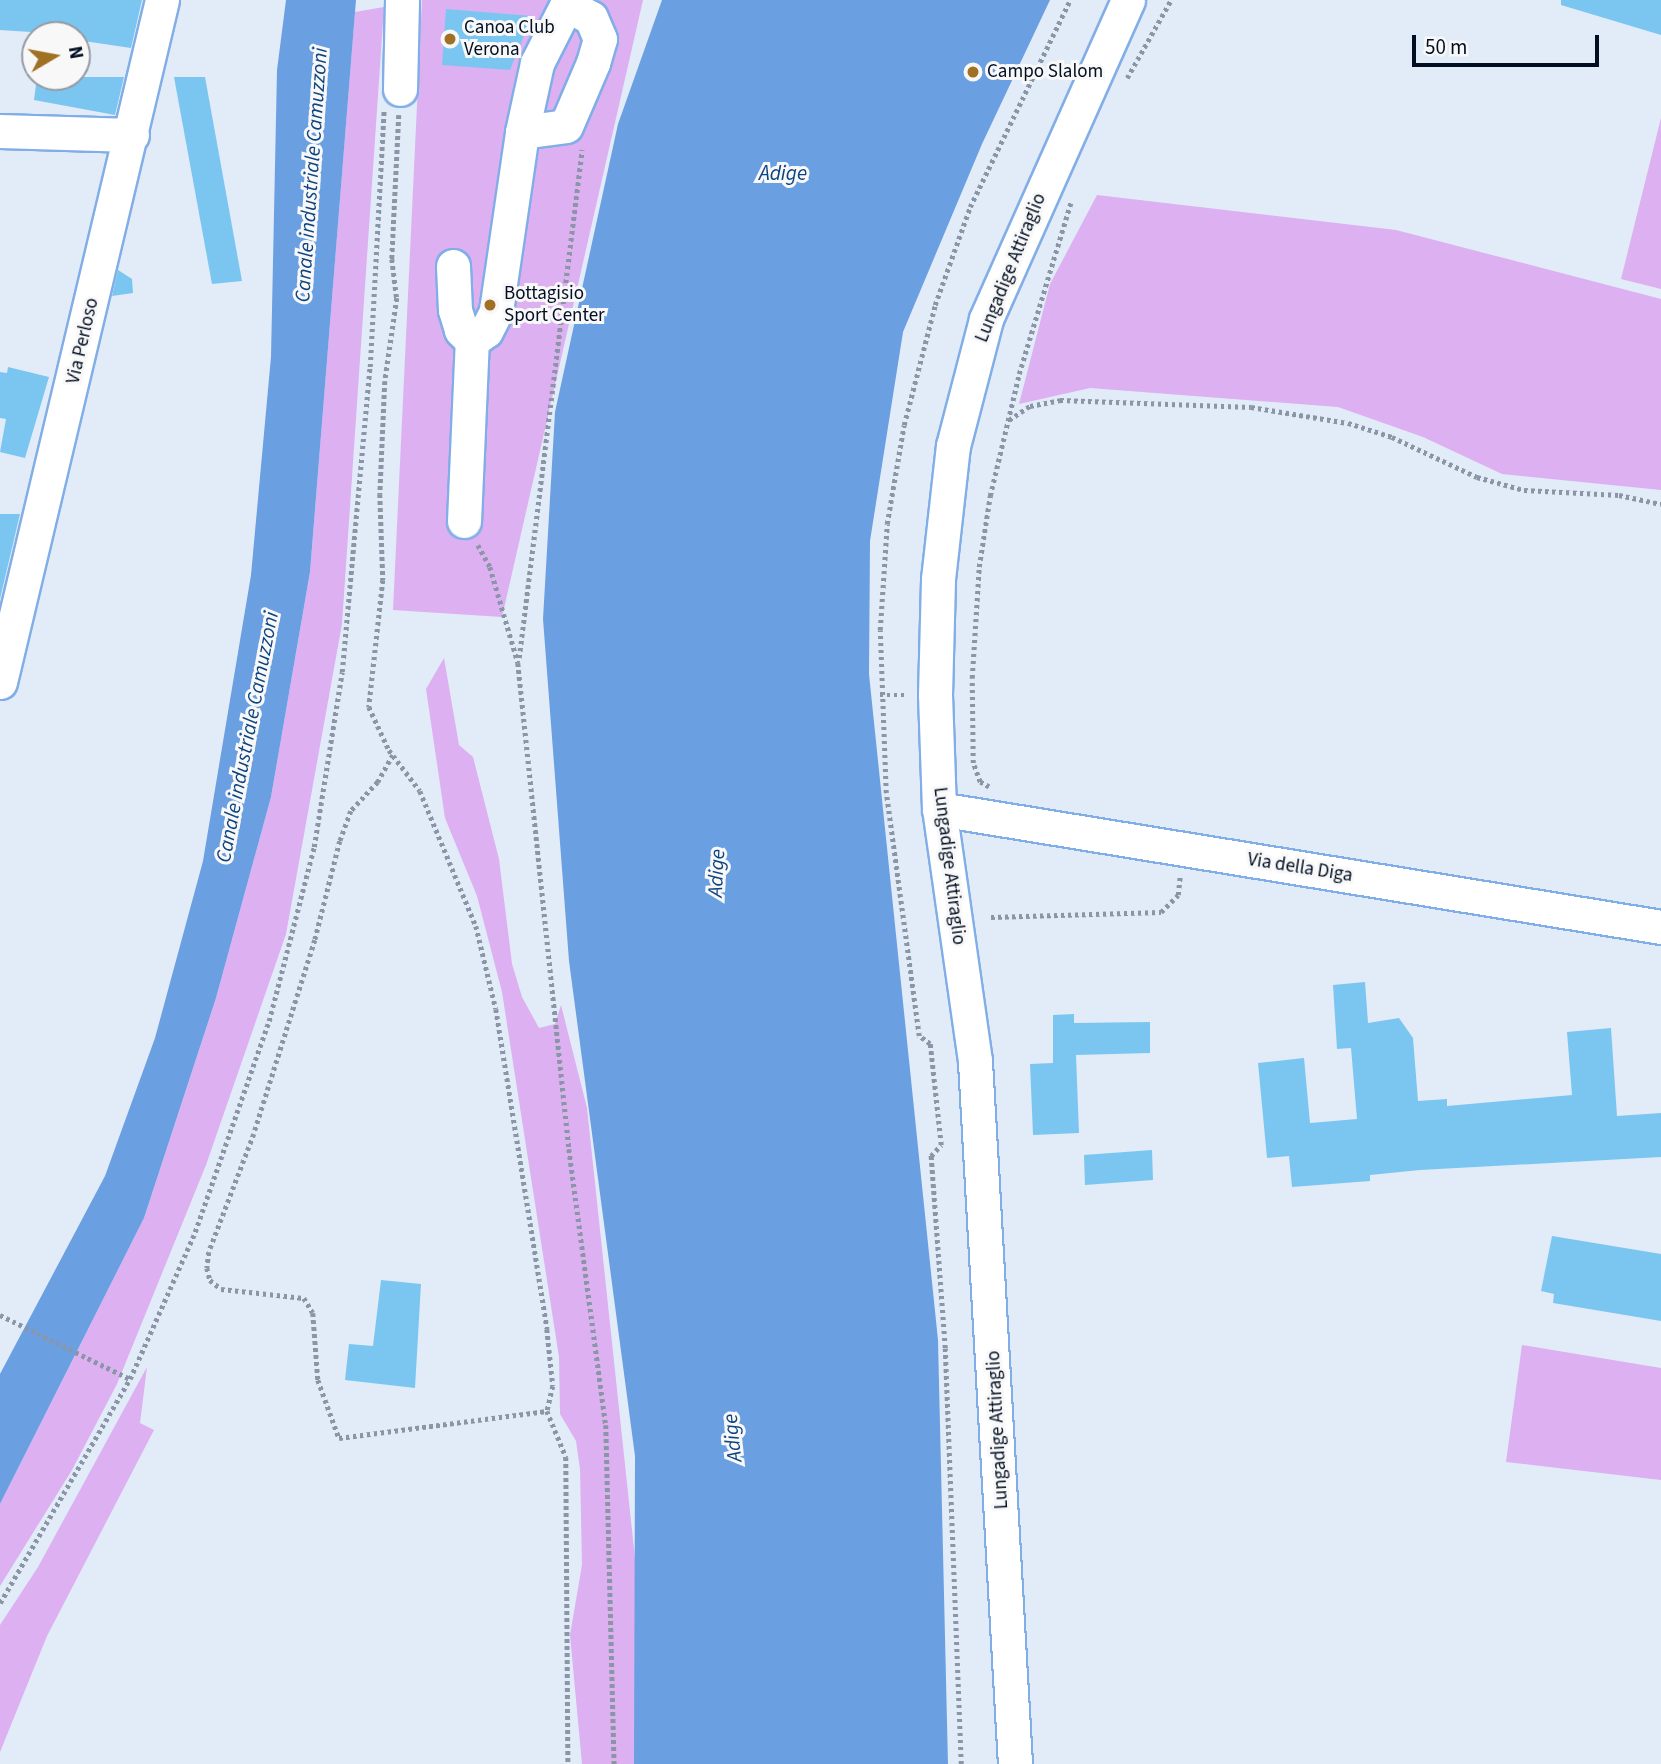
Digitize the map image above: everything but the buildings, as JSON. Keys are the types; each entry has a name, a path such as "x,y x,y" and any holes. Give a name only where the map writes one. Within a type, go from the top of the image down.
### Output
{"street":[{"name":"Via Perloso","path":"0,682 162,0"},
{"path":"393,97 402,0"},
{"name":"Lungadige Attiraglio","path":"1015,1764 975,1061 939,808 934,695 937,592 953,446 986,319 1128,0"},
{"path":"472,341 486,331 496,311 522,132 537,63 551,28 569,2 591,18 600,39 593,63 566,126 522,132"},
{"path":"0,131 132,135"},
{"path":"453,266 455,310 461,330 472,341 464,521"},
{"name":"Via della Diga","path":"939,808 1661,928"}],"path":[{"path":"393,97 392,259 397,298 385,381 380,494 383,580 367,691 377,732 420,791 447,851 476,926 496,1009 547,1329 553,1386 547,1411 566,1457 568,1764"},
{"path":"0,1603 130,1379 195,1233 269,1021 314,847 343,658 393,97"},
{"path":"518,663 583,145"},
{"path":"999,791 980,782 973,763 972,678 979,567 1009,421 1071,207"},
{"path":"1009,421 1030,407 1060,400 1251,407 1348,422 1392,437 1477,477 1524,490 1619,495 1661,505"},
{"path":"490,566 518,663 569,1149 606,1425 614,1764"},
{"path":"393,755 378,782 351,811 340,841 315,940 254,1134 209,1252 210,1280 221,1289 304,1298 313,1312 318,1380 339,1438 547,1411"},
{"path":"991,917 1161,912 1178,895 1182,849"},
{"path":"0,1315 130,1379"}],"shaded area":[{"name":"Bottagisio Sport Center","path":"422,0 643,0 502,617 393,610"},
{"path":"384,7 342,624 286,934 206,1165 117,1384 72,1470 0,1586 0,1504 144,1218 216,998 271,797 310,572 355,12"},
{"path":"1661,118 1661,289 1621,279"},
{"path":"1097,195 1396,230 1661,299 1661,490 1502,474 1423,437 1338,407 1090,388 1019,404 1050,284"},
{"path":"444,658 459,745 473,757 499,859 512,964 522,997 539,1028 555,1024 561,1005 587,1108 639,1596 642,1764 582,1764 570,1635 582,1565 580,1469 576,1441 560,1414 559,1357 502,992 477,896 445,818 426,689"},
{"path":"1522,1345 1661,1368 1661,1480 1506,1462"},
{"path":"147,1367 140,1423 154,1430 47,1636 0,1752 0,1625 38,1567"}],"water":[{"name":"Canale industriale Camuzzoni","path":"286,0 356,0 310,572 271,797 216,998 144,1218 0,1504 0,1374 105,1176 155,1038 203,861 251,575 271,357 277,70"},
{"name":"Adige","path":"662,0 1050,0 982,144 903,332 870,541 869,674 938,1340 948,1764 634,1764 635,1456 569,961 543,619 555,412 618,124"}],"place":[{"name":"Canoa Club Verona","path":"450,39"},
{"name":"Campo Slalom","path":"973,72"},
{"name":"Bottagisio Sport Center","path":"490,305"}]}
